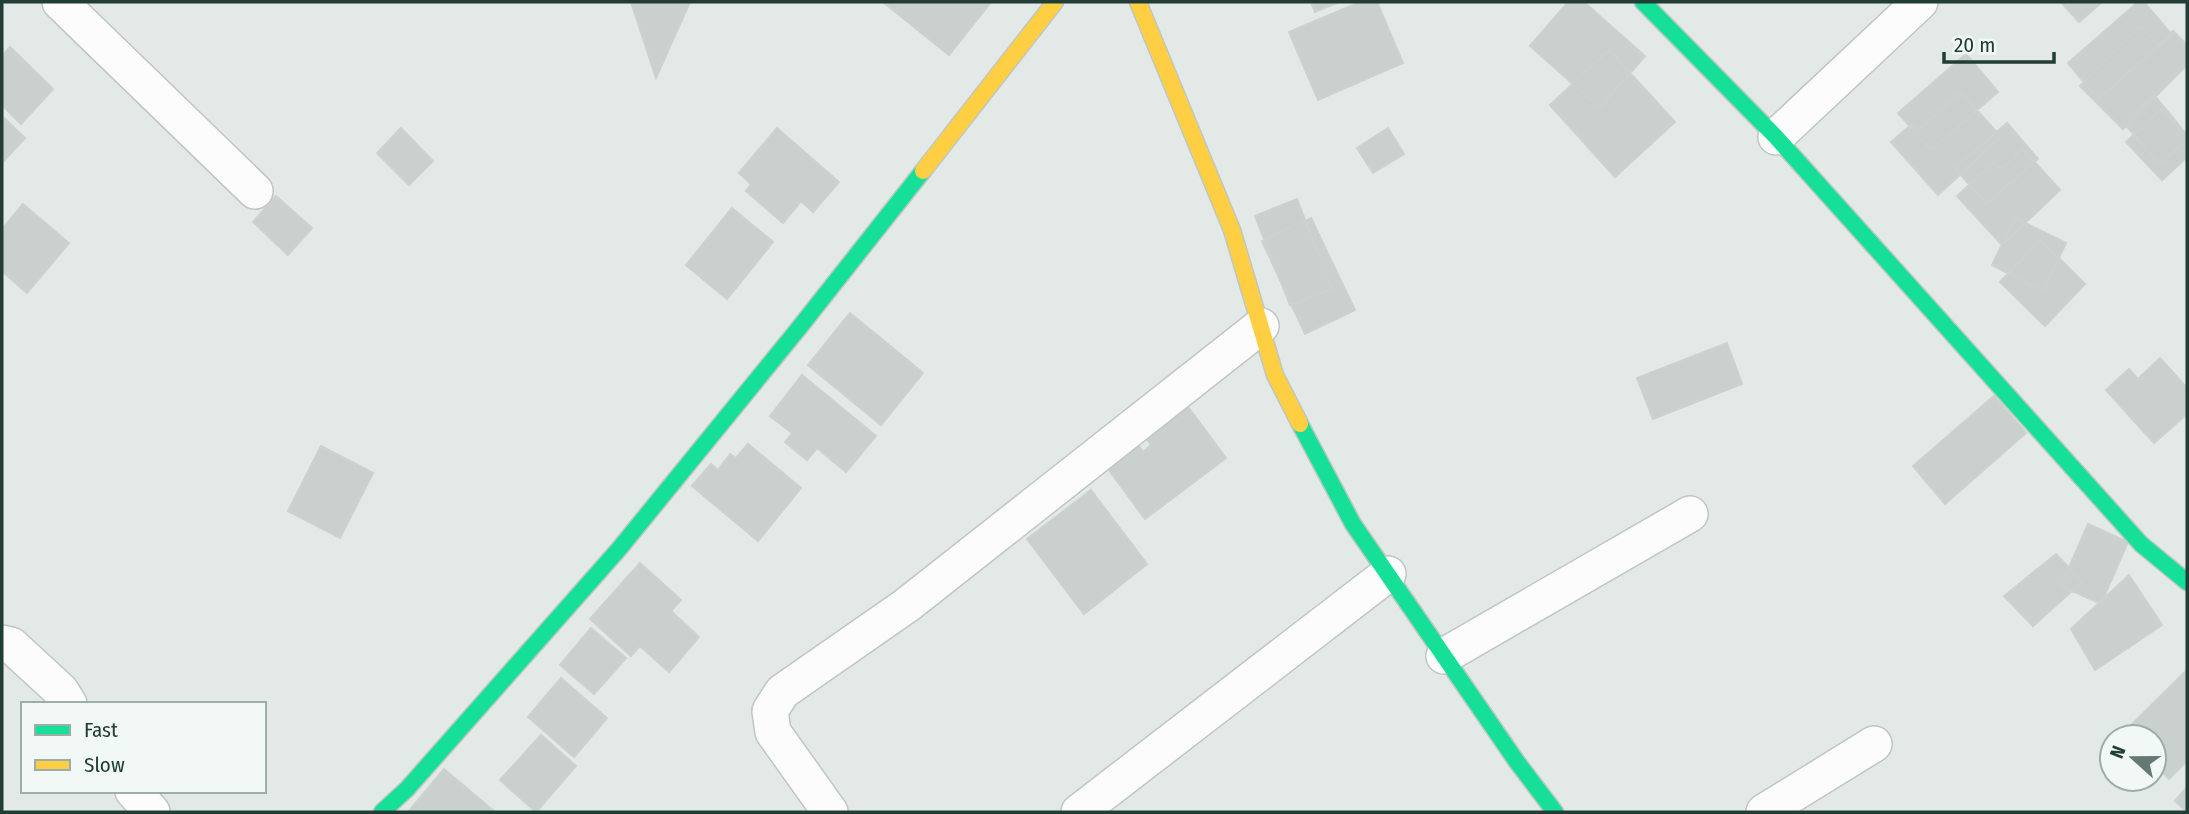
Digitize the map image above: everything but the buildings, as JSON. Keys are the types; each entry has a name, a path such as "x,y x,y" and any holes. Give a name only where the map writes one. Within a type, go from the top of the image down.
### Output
{"street":[{"path":"60,2 254,191"},
{"path":"382,812 407,789 619,549 799,328 1055,2"},
{"path":"1138,2 1232,230 1275,375 1353,524 1555,812"},
{"path":"1643,2 1776,137 2141,544 2187,582"},
{"path":"1776,137 1920,2"},
{"path":"830,812 772,732 770,711 782,692 907,605 1261,326"},
{"path":"1444,656 1690,514"},
{"path":"1079,812 1388,574"},
{"path":"2,643 10,645 61,691 68,702"},
{"path":"1764,812 1874,744"},
{"path":"135,793 152,812"}],"traffic: fast":[{"path":"1643,2 1776,137 2141,544 2187,582"},
{"path":"382,812 407,789 619,549 923,171"},
{"path":"1300,424 1353,524 1517,762 1555,812"}],"traffic: slow":[{"path":"923,171 1055,2"},
{"path":"1138,2 1232,230 1275,375 1300,424"}]}
